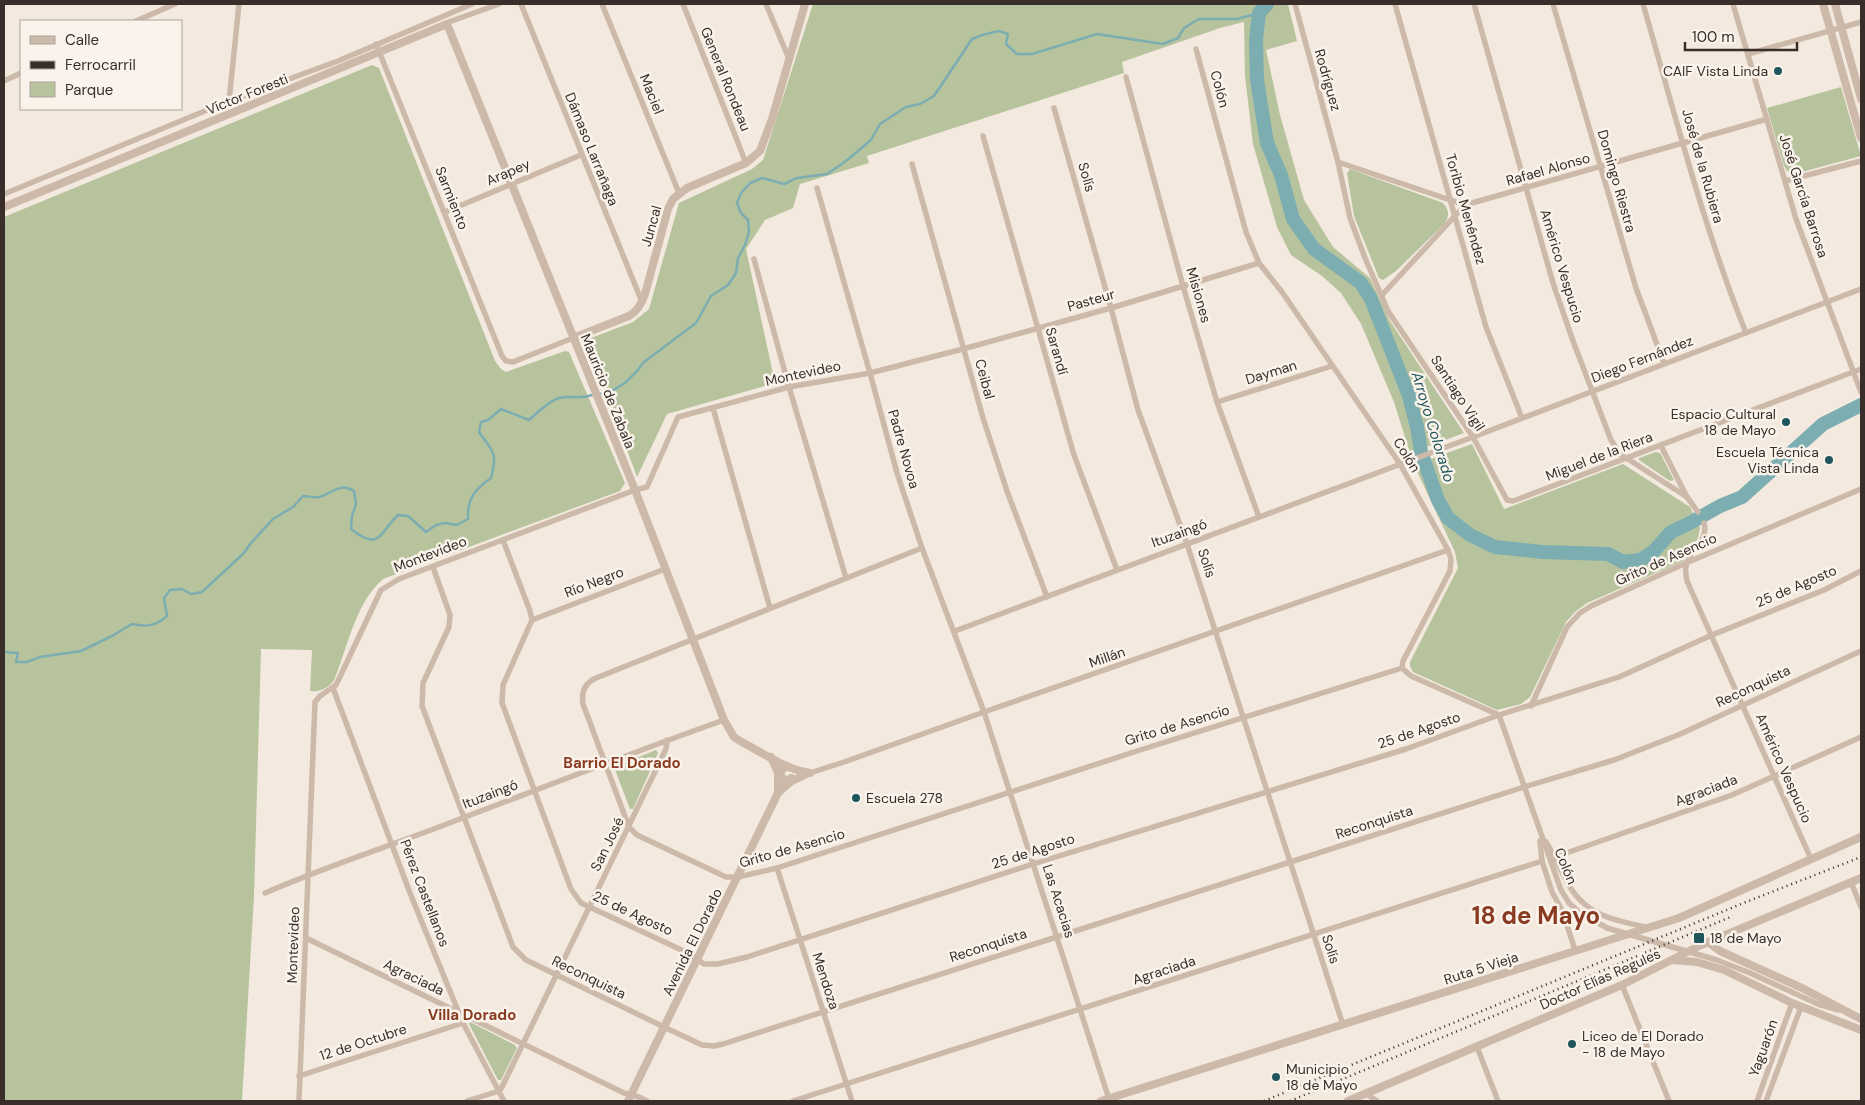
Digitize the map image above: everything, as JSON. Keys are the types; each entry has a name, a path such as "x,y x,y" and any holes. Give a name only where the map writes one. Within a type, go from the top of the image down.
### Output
{"street":[{"path":"138,20 175,4"},
{"path":"229,101 239,4"},
{"name":"Víctor Foresti","path":"4,194 229,101 338,61 472,4"},
{"name":"Víctor Foresti","path":"4,205 499,4"},
{"name":"Dámaso Larrañaga","path":"521,4 642,302"},
{"name":"Maciel","path":"602,4 679,193"},
{"name":"General Rondeau","path":"683,4 746,163"},
{"path":"766,4 789,59"},
{"name":"Juncal","path":"642,302 668,209 679,193 746,163 756,156 763,145 805,4"},
{"name":"Rodríguez","path":"1295,4 1338,162"},
{"name":"Toribio Menéndez","path":"1395,4 1486,327 1522,418"},
{"name":"Américo Vespucio","path":"1474,4 1553,283 1611,440 1620,454 1687,497"},
{"name":"Domingo Riestra","path":"1553,4 1636,288 1664,363"},
{"name":"José de la Rubiera","path":"1643,4 1711,237 1727,286 1746,333"},
{"name":"José García Barrosa","path":"1733,4 1796,219 1861,392"},
{"path":"1823,4 1861,138"},
{"path":"1835,4 1861,99"},
{"name":"Mauricio de Zabala","path":"443,15 635,490 724,720 734,737 789,767 810,773"},
{"path":"1748,54 1861,22"},
{"name":"Sarmiento","path":"376,44 498,346 506,361 513,362 573,338"},
{"name":"Colón","path":"1196,48 1246,232 1259,263 1282,292 1400,464 1452,560 1450,571 1404,660 1402,668"},
{"path":"4,81 20,73"},
{"name":"Misiones","path":"1126,77 1217,402 1259,517"},
{"name":"Solís","path":"1054,108 1138,410 1187,544 1342,1025"},
{"name":"Rafael Alonso","path":"1465,205 1767,120"},
{"name":"Sarandí","path":"983,136 1074,455 1117,570"},
{"name":"Arapey","path":"445,212 581,155"},
{"path":"1785,181 1861,160"},
{"path":"1338,162 1465,205 1382,295"},
{"name":"Santiago Vigil","path":"1338,162 1350,218 1388,311 1473,437 1504,498 1509,502 1513,501"},
{"name":"Ceibal","path":"912,164 995,456 1047,596"},
{"name":"Padre Novoa","path":"817,188 897,473 922,548 955,631 984,712"},
{"path":"754,259 789,388 846,578"},
{"name":"Pasteur","path":"870,373 1111,308 1259,263"},
{"name":"Diego Fernández","path":"1412,459 1861,289"},
{"path":"573,338 634,313 642,302"},
{"name":"Dayman","path":"1217,402 1332,366"},
{"name":"Miguel de la Riera","path":"1513,501 1628,459 1861,369"},
{"name":"Montevideo","path":"299,1101 315,702 320,696 333,688 340,678 381,590 392,582 432,566 647,487 678,417 789,388 870,373"},
{"path":"714,408 770,608"},
{"name":"Américo Vespucio","path":"1661,446 1687,497 1698,512"},
{"name":"Ituzaingó","path":"955,631 1412,459"},
{"name":"Grito de Asencio","path":"1531,706 1568,627 1580,613 1686,563 1861,489"},
{"path":"1686,563 1705,536 1704,523"},
{"path":"503,540 532,620"},
{"path":"629,827 583,704 582,694 587,683 692,639 922,548"},
{"name":"Millán","path":"778,793 790,782 810,773 1448,550"},
{"name":"Américo Vespucio","path":"1686,563 1687,582 1811,859"},
{"name":"Reconquista","path":"432,566 450,616 449,627 422,683 422,706 513,947 526,960 557,976 702,1045 714,1046 1614,760 1678,735 1861,651"},
{"name":"Río Negro","path":"532,620 665,569"},
{"name":"25 de Agosto","path":"532,620 503,685 501,699 571,889 581,903 690,954 704,964 718,964 747,957 1033,864 1406,748 1499,715 1619,677 1712,635 1824,590 1861,571"},
{"path":"1402,668 1411,676 1499,715"},
{"name":"Grito de Asencio","path":"629,827 637,835 726,877 738,877 777,868 1402,668"},
{"name":"Pérez Castellanos","path":"333,688 410,893 459,1012 504,1101"},
{"name":"Las Acacias","path":"984,712 1057,936 1105,1100"},
{"name":"Colón","path":"1499,715 1539,832 1561,890 1569,903 1591,920 1607,928 1717,960 1750,972 1818,1004"},
{"name":"Ituzaingó","path":"265,893 308,874 392,845 605,763 724,720"},
{"name":"Agraciada","path":"1555,857 1732,795 1861,737"},
{"name":"San José","path":"499,1091 629,827 666,749 667,740"},
{"path":"770,756 778,773 784,780 790,782 792,776 789,767 778,773"},
{"path":"778,773 778,793"},
{"name":"Avenida El Dorado","path":"629,1098 778,793"},
{"name":"Colón","path":"1539,832 1555,857 1574,894 1587,907 1604,916 1642,928"},
{"name":"Colón","path":"1539,832 1542,861 1552,892 1562,910 1575,950"},
{"name":"Ruta 5 Vieja","path":"1105,1100 1642,928 1679,918 1861,837"},
{"name":"Agraciada","path":"793,1101 1542,861"},
{"name":"Mendoza","path":"777,868 852,1101"},
{"name":"Doctor Elías Regules","path":"1348,1101 1622,985 1699,946 1861,878"},
{"path":"1851,882 1861,907"},
{"name":"Agraciada","path":"306,938 524,1043 624,1093 629,1098 648,1101"},
{"path":"1708,942 1720,951 1802,988 1861,1019"},
{"path":"1675,958 1724,970 1801,1007 1840,1020 1861,1030"},
{"path":"1622,985 1669,1101"},
{"name":"Yaguarón","path":"1757,1101 1792,1003"},
{"path":"1818,1004 1844,1011"},
{"path":"1818,1004 1840,1020"},
{"name":"Yaguarón","path":"1766,1101 1801,1007"},
{"name":"12 de Octubre","path":"300,1076 464,1023"},
{"path":"1477,1047 1498,1101"},
{"path":"467,1101 499,1091"},
{"path":"1366,1094 1377,1101"}],"green space":[{"path":"813,4 1288,4 1297,41 1266,50 1280,115 1304,200 1333,247 1370,278 1390,321 1464,433 1410,453 1394,402 1361,324 1341,293 1322,276 1291,255 1277,227 1253,144 1245,76 1244,22 1220,28 1122,62 1124,73 867,156 869,163 800,184 793,208 765,220 746,249 775,383 667,414 637,477 586,340 633,322 649,309 679,203 752,169 763,160"},
{"path":"372,65 379,68 495,361 506,372 565,351 569,352 625,483 620,491 383,579 373,589 359,613 334,680 324,689 310,691 312,650 261,649 254,896 242,1101 4,1101 4,217"},
{"path":"1841,87 1861,156 1798,173 1787,171 1767,108"},
{"path":"1350,169 1443,203 1448,211 1444,224 1396,271 1383,280 1379,278 1354,216 1347,173"},
{"path":"1472,444 1504,509 1623,464 1690,507 1700,528 1698,538 1683,561 1587,603 1576,611 1566,622 1530,697 1521,704 1497,710 1413,672 1410,666 1410,662 1458,568 1455,552 1414,465"},
{"path":"1656,452 1660,453 1674,480 1670,481 1639,460 1639,458"},
{"path":"656,750 658,753 633,809 630,809 614,767"},
{"path":"470,1022 515,1045 517,1048 501,1080 498,1080 469,1024"}],"waterway":[{"name":"Arroyo Colorado","path":"1267,4 1259,13 1256,40 1257,80 1267,143 1281,175 1293,219 1314,249 1361,283 1371,299 1409,396 1421,452 1438,500 1448,518 1470,535 1495,547 1542,552 1608,554 1623,562 1640,560 1653,552 1671,532 1720,506 1742,497 1823,424 1861,405"},
{"path":"600,394 610,392 625,383 644,362 696,323 711,296 728,285 736,273 738,258 749,232 748,220 741,213 737,203 741,193 750,183 762,178 784,184 797,178 827,174 871,140 880,124 906,107 920,104 934,96 972,39 999,31 1008,34 1006,44 1017,54 1032,54 1097,34 1163,44 1178,38 1184,28 1199,19 1237,19 1259,13"},
{"path":"4,652 18,653 16,662 27,662 40,657 81,651 132,624 146,625 159,622 167,616 164,598 170,590 182,589 191,594 202,592 244,553 273,519 293,507 303,496 319,497 340,488 354,491 356,504 352,516 351,529 368,539 378,537 398,515 408,516 426,532 436,525 445,523 457,525 468,519 469,506 473,495 491,478 494,457 491,448 479,432 481,422 488,420 501,409 529,420 559,398 592,395"}],"railway":[{"path":"1264,1101 1746,902 1861,857"},
{"path":"1290,1101 1733,916"}],"place":[{"name":"CAIF Vista Linda","path":"1778,71"},
{"name":"Espacio Cultural 18 de Mayo","path":"1786,422"},
{"name":"Escuela Técnica Vista Linda","path":"1829,460"},
{"name":"Escuela 278","path":"856,798"},
{"name":"18 de Mayo","path":"1699,938"},
{"name":"Liceo de El Dorado - 18 de Mayo","path":"1572,1044"},
{"name":"Municipio 18 de Mayo","path":"1276,1077"}],"district":[{"name":"Barrio El Dorado","path":"622,763"},
{"name":"18 de Mayo","path":"1536,915"},
{"name":"Villa Dorado","path":"472,1015"}]}
